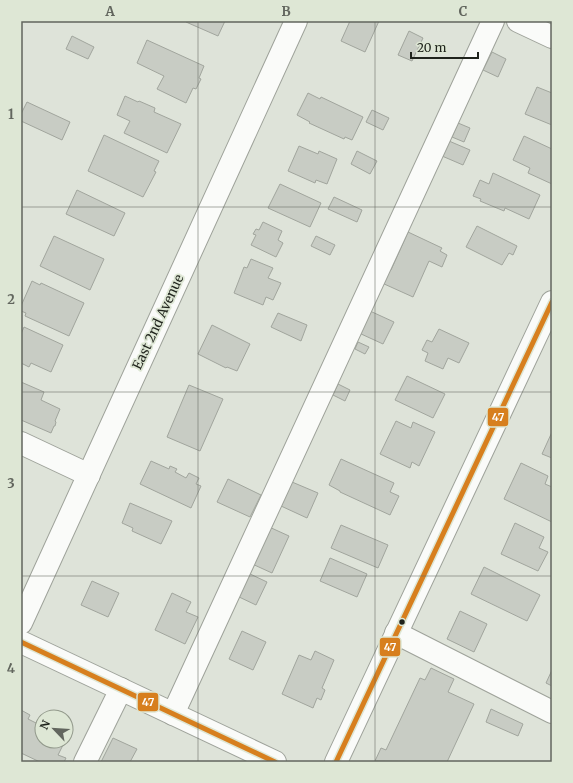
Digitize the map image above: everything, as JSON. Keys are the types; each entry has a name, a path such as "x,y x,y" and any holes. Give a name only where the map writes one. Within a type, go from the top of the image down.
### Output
{"street":[{"name":"East 2nd Avenue","path":"21,623 296,21"},
{"path":"173,714 493,21"},
{"path":"518,21 552,37"},
{"path":"336,762 552,302"},
{"path":"21,443 89,475"},
{"path":"396,633 552,712"},
{"path":"21,642 275,762"},
{"path":"85,762 121,689"}],"building":[{"path":"225,21 218,36 186,22"},
{"path":"350,21 379,21 365,52 341,41"},
{"path":"409,31 423,38 412,61 398,55"},
{"path":"72,36 94,47 88,59 66,49"},
{"path":"147,40 204,66 199,78 201,79 196,89 193,88 186,103 157,89 164,76 137,63"},
{"path":"492,52 506,59 498,77 483,70"},
{"path":"537,87 552,93 552,125 525,114"},
{"path":"308,93 320,99 321,97 363,117 352,140 345,137 344,139 309,123 310,122 297,115"},
{"path":"125,96 155,108 154,112 181,124 167,153 124,133 130,121 117,115"},
{"path":"27,102 70,122 62,140 21,121 21,114"},
{"path":"372,110 389,118 383,130 366,122"},
{"path":"458,123 470,128 464,142 452,137"},
{"path":"104,135 159,161 154,171 156,172 143,197 88,171"},
{"path":"524,136 552,149 552,184 528,173 530,168 513,160"},
{"path":"449,141 470,150 463,165 442,156"},
{"path":"299,146 318,154 319,151 337,159 327,184 316,180 315,183 288,171"},
{"path":"357,151 377,161 370,174 351,164"},
{"path":"493,173 540,195 529,219 505,208 504,211 480,201 481,199 473,196 480,180 489,184"},
{"path":"280,184 321,203 310,227 268,208"},
{"path":"77,190 125,213 114,236 66,214"},
{"path":"334,197 362,210 357,222 328,209"},
{"path":"263,222 282,231 278,240 283,243 276,257 251,245 256,235 253,234 256,229 259,230"},
{"path":"477,226 517,246 513,255 509,253 502,265 466,247"},
{"path":"408,232 442,248 440,251 447,255 442,267 429,261 413,297 382,283 388,269 391,270"},
{"path":"54,236 104,259 90,290 40,266"},
{"path":"316,236 335,245 330,255 311,246"},
{"path":"251,259 273,268 268,278 281,283 273,300 266,297 263,305 234,293 244,267 247,268"},
{"path":"32,281 40,285 41,283 84,303 69,336 25,316 26,313 21,311 21,306"},
{"path":"370,311 394,322 383,344 359,333"},
{"path":"278,313 307,325 301,341 271,327"},
{"path":"212,325 250,344 237,371 227,367 226,368 198,354"},
{"path":"24,327 63,345 51,372 31,363 29,367 21,363 21,334"},
{"path":"439,329 469,343 459,363 448,358 443,369 425,361 428,353 422,350 427,340 432,342"},
{"path":"358,342 369,347 365,354 355,349"},
{"path":"407,376 445,394 433,418 395,400"},
{"path":"21,382 44,392 41,400 60,409 55,421 55,426 51,433 21,420"},
{"path":"338,384 350,390 345,401 333,395"},
{"path":"189,385 223,399 200,451 167,437"},
{"path":"396,421 411,428 413,422 435,432 419,466 412,462 410,468 380,454"},
{"path":"552,432 552,458 542,454"},
{"path":"341,459 394,483 390,492 399,496 390,515 340,492 329,485"},
{"path":"151,461 169,469 170,466 177,469 175,472 186,478 189,473 199,478 196,484 201,486 191,508 140,484"},
{"path":"521,463 548,476 545,484 552,487 552,522 504,499"},
{"path":"228,479 261,495 250,517 217,502"},
{"path":"292,482 318,493 307,518 281,506"},
{"path":"130,503 172,521 161,544 132,531 133,528 122,523"},
{"path":"515,523 544,537 539,548 548,552 538,571 501,554"},
{"path":"341,525 388,545 378,568 331,548"},
{"path":"267,526 289,536 272,573 250,563"},
{"path":"330,558 367,574 357,597 320,581"},
{"path":"484,567 540,595 527,621 471,594"},
{"path":"248,573 267,582 256,605 237,596"},
{"path":"92,581 119,593 108,617 81,605"},
{"path":"172,593 191,602 186,612 198,617 185,644 155,630"},
{"path":"460,611 487,624 474,652 447,639"},
{"path":"242,631 266,642 253,670 229,659"},
{"path":"315,651 334,660 322,688 325,690 321,700 317,698 313,708 282,694 299,655 311,660"},
{"path":"431,668 454,679 448,692 474,704 447,762 375,761 381,748 386,750 420,678 425,680"},
{"path":"552,670 552,686 546,683"},
{"path":"491,709 523,724 518,736 486,722"},
{"path":"21,710 30,715 28,719 34,722 34,749 61,749 58,755 66,758 64,762 40,762 21,753"},
{"path":"113,738 137,749 130,762 101,762"}],"transit line":[{"name":"47","path":"336,762 552,302"},
{"name":"47","path":"21,642 275,762"}]}
